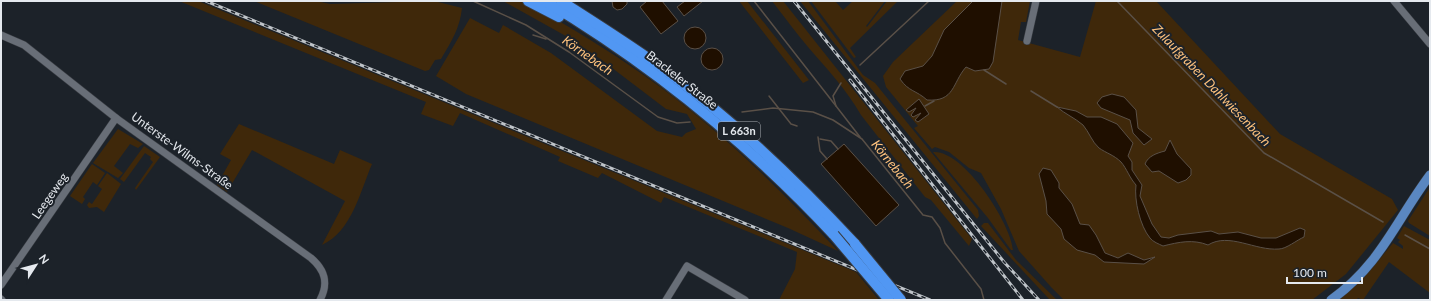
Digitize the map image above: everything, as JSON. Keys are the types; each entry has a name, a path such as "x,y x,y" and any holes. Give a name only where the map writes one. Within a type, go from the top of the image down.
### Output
{"highway":[{"path":"528,1 624,52"},
{"name":"Brackeler Straße","path":"545,1 624,52 679,93 745,148 791,191 834,235 889,300"},
{"name":"Brackeler Straße","path":"561,1 685,85 746,137 809,195 855,244 901,300"},
{"path":"570,1 595,18 610,33"}],"main road":[{"path":"1331,300 1351,284 1372,262 1390,239 1430,175"}],"street":[{"path":"1027,41 1036,1"},
{"path":"1394,1 1430,44"},
{"name":"Unterste-Wilms-Straße","path":"1,35 24,45 116,118 317,263 324,274 325,280 324,293 320,300"},
{"name":"Leegeweg","path":"1,285 116,118"},
{"path":"666,300 687,266 746,300"}],"shaded area":[{"path":"179,1 198,1 856,272 879,300 779,300 795,269 797,252 664,197 661,203 602,173 598,178 558,161 560,157 460,113 453,126 421,114 426,102"},
{"path":"254,1 316,1 330,4 434,1 462,8 457,28 445,53 441,59 435,60 429,70 425,71"},
{"path":"503,1 522,1 531,5 603,48 671,95 722,137 770,181 838,251 788,228 466,94 436,76 470,18 499,33 503,25 551,53 657,131 682,137 686,133 696,129 687,114 666,109 599,58 564,35"},
{"path":"612,1 627,1 627,4 622,9 617,10 613,7"},
{"path":"647,1 662,1 678,21 661,34 640,7"},
{"path":"685,1 703,1 684,16 677,7"},
{"path":"739,1 747,1 809,80 803,83"},
{"path":"772,1 783,1 972,239 969,246 931,200 925,197 861,115 843,88 803,41"},
{"path":"800,1 808,1 863,75 875,83 978,210 979,216 977,219"},
{"path":"811,1 835,1 843,10 853,1 885,1 866,26 867,27 887,1 898,1 850,48 856,57 854,58"},
{"path":"957,1 1030,1 1026,22 1021,22 1018,40 1080,57 1096,1 1156,1 1280,134 1392,199 1398,210 1346,274 1312,300 1064,300 1019,251 1001,209 981,173 969,168 949,152 935,147 932,149 914,128 918,126 886,87 883,76 893,62"},
{"path":"973,1 1002,1 993,62 989,69 975,71 966,67 948,95 936,100 927,100 906,86 900,79 905,71 923,66 932,56 944,30"},
{"path":"695,27 699,28 705,34 705,42 699,48 695,49 691,48 685,42 684,38 685,34 691,28"},
{"path":"712,48 716,49 722,55 722,63 716,69 712,70 708,69 702,63 701,59 702,55 708,49"},
{"path":"1112,94 1124,97 1136,110 1138,128 1152,139 1144,145 1133,133 1130,120 1101,108 1097,103 1102,97"},
{"path":"919,99 929,114 918,122 915,120 921,113 913,117 911,115 916,108 909,112 906,110"},
{"path":"1057,107 1076,111 1087,117 1101,117 1117,124 1133,143 1128,156 1132,162 1132,170 1142,185 1140,196 1152,224 1161,237 1169,238 1178,235 1211,231 1219,234 1238,232 1261,238 1276,238 1300,228 1305,230 1304,237 1282,249 1270,249 1225,240 1208,245 1197,242 1180,242 1163,246 1156,243 1150,238 1143,227 1137,205 1136,185 1121,162 1099,148 1083,125"},
{"path":"239,124 334,164 340,150 372,164 354,210 348,221 332,239 322,245 345,201 252,150 227,192 217,185 231,160 220,154"},
{"path":"118,129 143,144 138,148 130,144 114,166 123,173 118,178 93,163"},
{"path":"1170,140 1177,154 1191,169 1191,175 1186,180 1178,183 1159,171 1152,172 1145,164 1151,157 1165,151"},
{"path":"844,144 899,205 876,226 821,164"},
{"path":"144,146 160,157 136,190 135,188 153,162 150,159 151,157 145,153 124,182 120,179"},
{"path":"933,152 945,154 958,162 984,190 1004,223 1013,250 1011,250 988,218"},
{"path":"92,164 105,173 97,185 93,182 83,197 85,199 82,204 70,196"},
{"path":"1043,168 1051,170 1059,183 1059,188 1072,204 1080,224 1089,225 1105,253 1118,258 1128,253 1144,260 1155,257 1144,264 1104,262 1095,255 1077,250 1064,239 1061,229 1047,214 1046,201 1039,174"},
{"path":"107,173 121,184 104,212 97,207 89,208 87,205 89,202 92,204 102,189 98,186"},
{"path":"1430,187 1430,236 1408,221"},
{"path":"984,223 988,223 1016,260 1057,300 1050,300 981,226"},
{"path":"1404,226 1430,240 1430,293 1389,262 1363,300 1358,298 1356,300 1338,300 1369,272 1393,243 1403,249 1403,246 1398,242 1400,240 1397,238"}],"waterway":[{"name":"Körnebach","path":"473,1 526,25 569,52 658,117 677,123 690,122"},
{"path":"754,1 836,106"},
{"path":"860,65 929,1"},
{"name":"Zulaufgraben Dahlwiesenbach","path":"1117,1 1264,153 1383,222"},
{"name":"Körnebach","path":"533,35 546,39"},
{"path":"984,70 1006,84"},
{"path":"841,83 833,96 836,106 860,137"},
{"path":"1031,91 1057,107"},
{"name":"Körnebach","path":"769,96 791,124 797,126"},
{"path":"925,106 934,101"},
{"name":"Körnebach","path":"742,112 773,108 813,112 833,120 862,139 923,215 932,217 940,228 945,243 981,289 984,300"},
{"path":"818,137 820,151 827,159"},
{"path":"820,139 831,141 838,149"},
{"name":"Zulaufgraben Dahlwiesenbach","path":"1405,235 1430,249"}],"railway":[{"path":"206,1 930,300"},
{"path":"794,1 1004,262 1039,300"},
{"path":"850,80 1023,300"}]}
